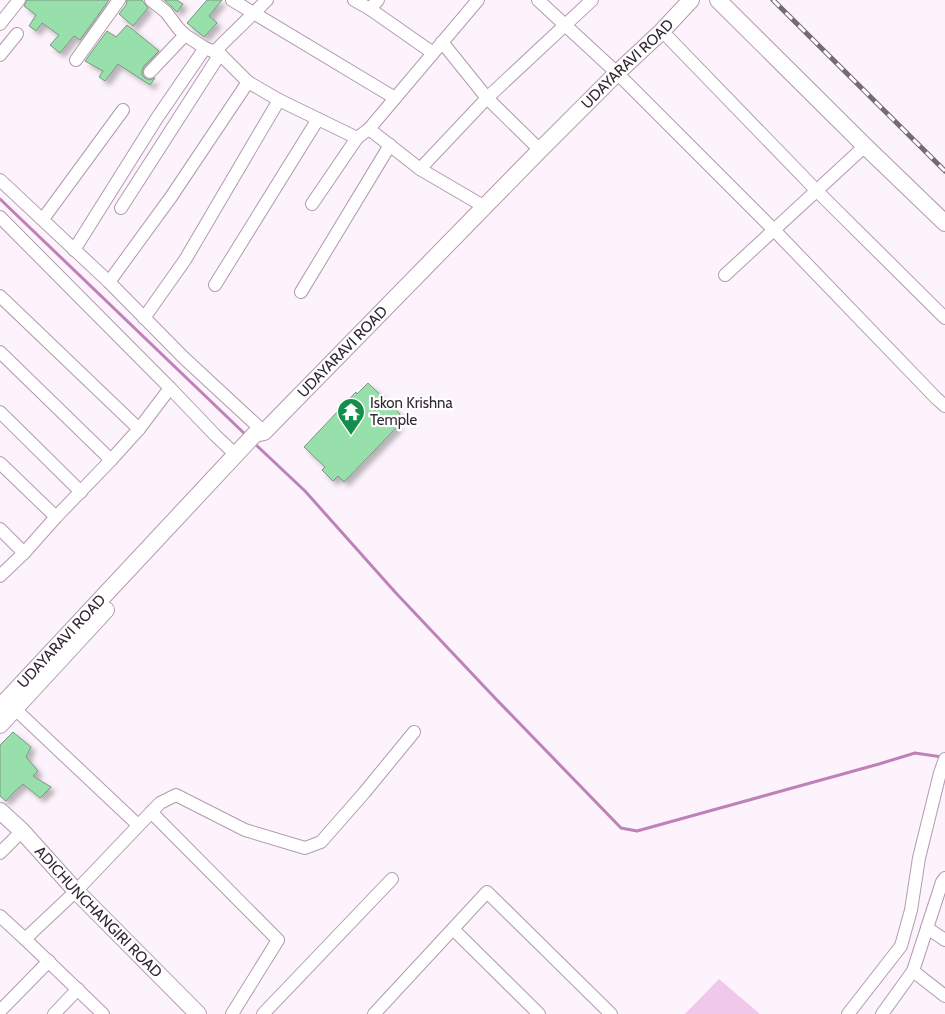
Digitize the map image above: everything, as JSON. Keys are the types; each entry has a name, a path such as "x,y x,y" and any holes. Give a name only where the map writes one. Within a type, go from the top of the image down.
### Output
{"street":[{"path":"0,24 19,0"},
{"path":"76,60 119,0"},
{"path":"151,0 166,12 185,35 213,52 248,82 279,100 357,138"},
{"path":"232,0 395,98"},
{"path":"74,250 157,118 213,52 267,0"},
{"path":"354,0 374,4 433,53"},
{"path":"312,204 357,138 369,129 478,0"},
{"path":"538,0 617,73 942,398"},
{"path":"420,169 487,98 592,0"},
{"name":"UDAYARAVI ROAD","path":"0,725 8,708 240,456 540,150 662,31 691,0"},
{"path":"718,0 945,223"},
{"path":"662,31 817,191 945,318"},
{"path":"0,55 17,34"},
{"path":"150,72 185,35"},
{"path":"442,42 487,98 540,150"},
{"path":"121,208 213,52"},
{"path":"109,282 170,197 248,82"},
{"path":"144,318 186,260 279,100"},
{"path":"42,219 123,110"},
{"path":"215,285 318,119"},
{"path":"369,129 420,169 485,207"},
{"path":"301,292 390,146"},
{"path":"726,276 865,146"},
{"path":"0,180 109,282 260,436"},
{"path":"0,217 215,435 240,456"},
{"path":"0,296 139,429"},
{"path":"0,352 111,460"},
{"path":"0,576 111,460 139,429 170,388"},
{"path":"0,412 81,492"},
{"path":"0,463 56,517"},
{"path":"0,529 24,553"},
{"path":"8,708 138,825"},
{"path":"25,940 76,891 160,803 176,795 245,830 306,848 321,842 414,732"},
{"path":"848,1014 901,946 911,910 920,858 945,759"},
{"name":"ADICHUNCHANGIRI ROAD","path":"0,811 22,831 76,891 198,1014"},
{"path":"151,812 278,940 232,1014"},
{"path":"0,853 22,831"},
{"path":"882,1014 913,971 942,882 945,878"},
{"path":"263,1014 392,879"},
{"path":"374,1014 488,892 611,1014"},
{"path":"0,916 104,1014"},
{"path":"927,928 945,940"},
{"path":"453,929 539,1014"},
{"path":"0,1011 49,961"},
{"path":"913,971 945,996"},
{"path":"54,1014 78,989"}],"shaded area":[{"path":"719,979 760,1014 685,1014"}],"building":[{"path":"27,0 109,0 80,40 74,36 60,53 50,45 59,35 42,23 36,31 29,26 36,15 24,6"},
{"path":"127,0 142,0 148,8 133,26 119,14 126,5"},
{"path":"164,0 177,0 183,4 177,12"},
{"path":"207,0 222,0 209,16 217,23 204,37 187,23"},
{"path":"127,25 159,51 144,66 142,71 142,75 145,78 149,80 155,78 150,85 118,64 105,81 99,77 103,71 85,61 107,31 116,37"},
{"name":"Iskon Krishna Temple","path":"368,383 400,414 393,421 398,426 344,482 338,476 333,481 322,470 325,467 304,447 356,392 357,394"},
{"path":"13,732 31,747 26,757 38,771 33,776 51,787 40,798 23,784 6,801 0,796 0,745"}],"waterway":[{"path":"0,199 247,436"},
{"path":"253,442 305,491 395,592 621,828 637,831 915,753 942,757"}],"railway":[{"path":"773,0 945,171"}],"place":[{"name":"Iskon Krishna Temple","path":"351,436"}]}
